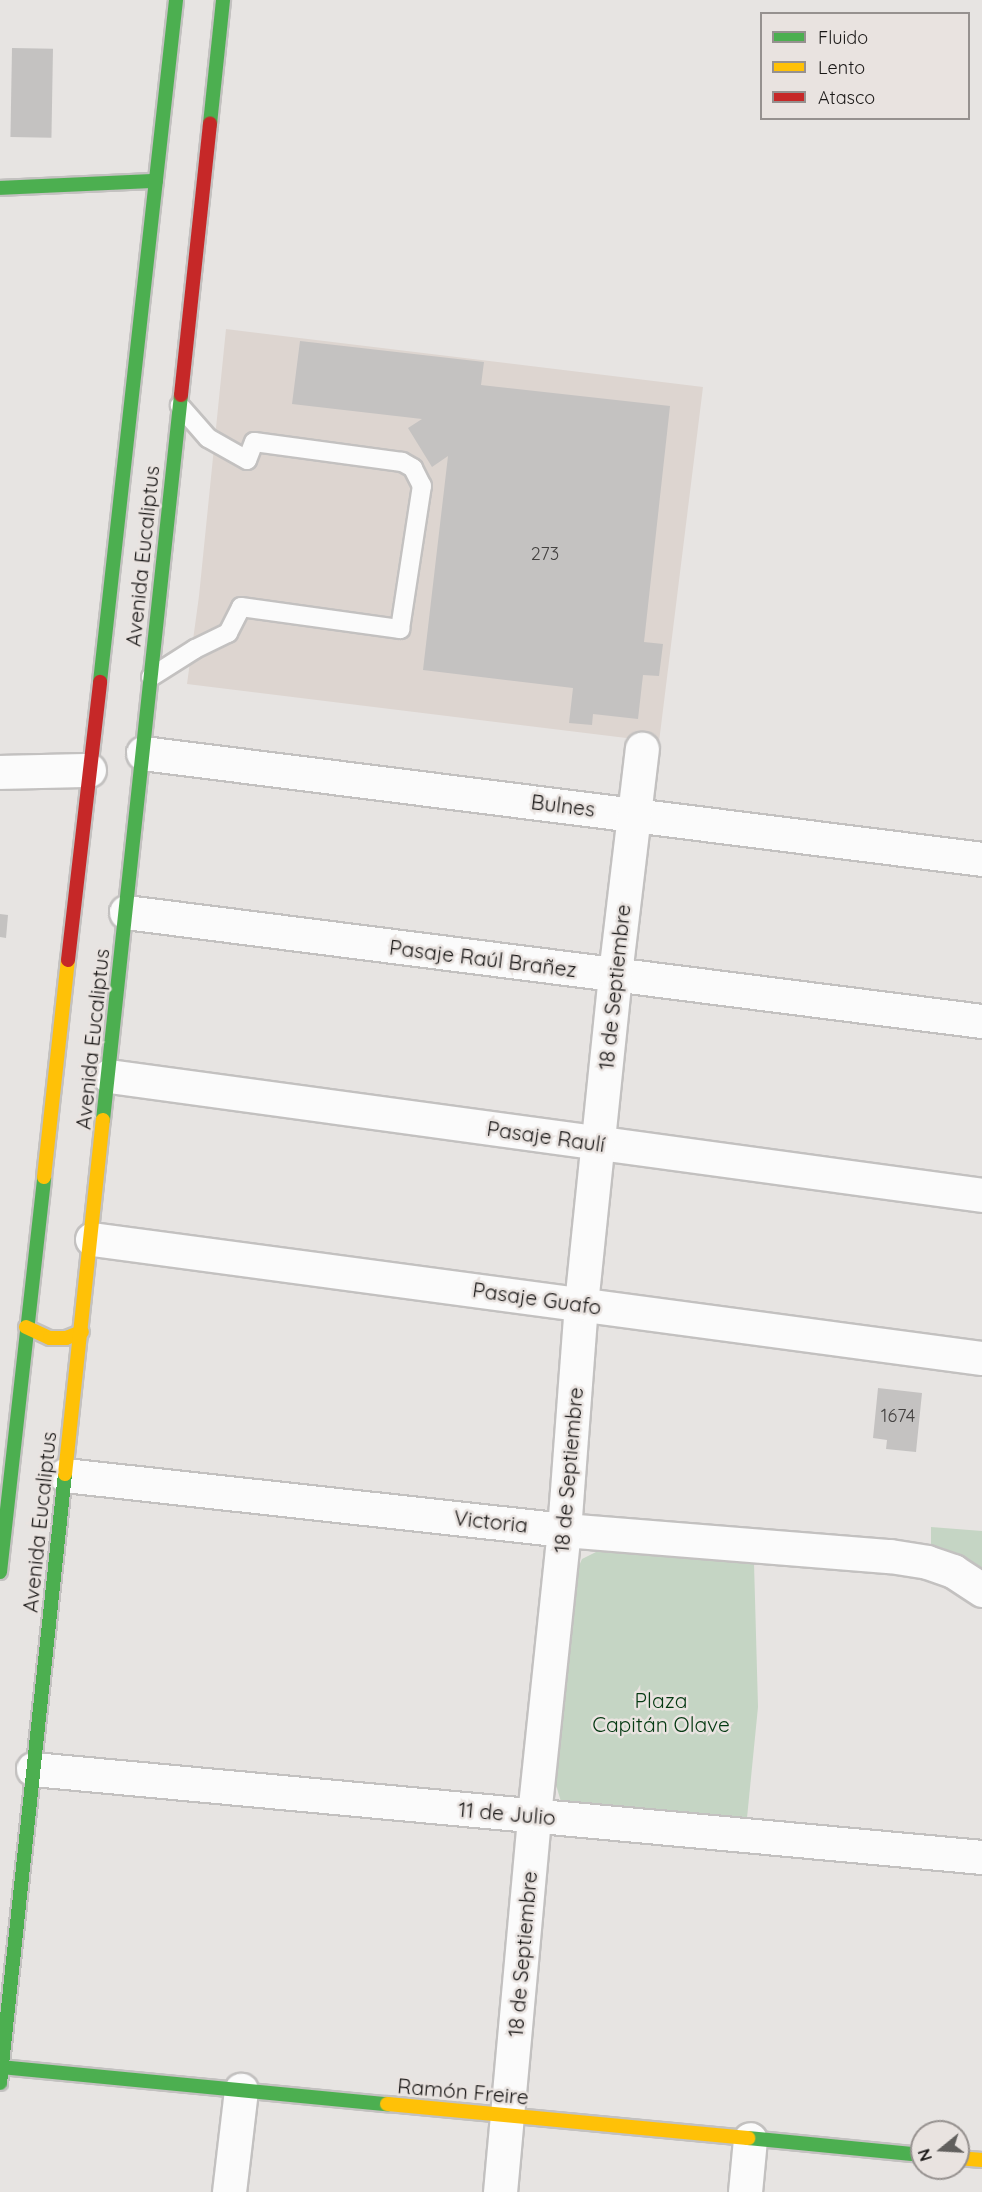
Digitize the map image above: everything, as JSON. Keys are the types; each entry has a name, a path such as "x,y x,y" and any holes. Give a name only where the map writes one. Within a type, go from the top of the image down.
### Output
{"main road":[{"name":"Avenida Eucaliptus","path":"0,1572 5,1477 26,1327 176,0"},
{"name":"Avenida Eucaliptus","path":"0,2083 224,0"},
{"path":"0,188 156,181"},
{"path":"26,1327 50,1338 66,1338 82,1332"},
{"name":"Ramón Freire","path":"1,2067 910,2154"}],"street":[{"name":"18 de Septiembre","path":"500,2192 534,1815 564,1530 581,1304 615,974 642,749"},
{"name":"Bulnes","path":"143,753 982,859"},
{"path":"0,772 89,770"},
{"name":"Pasaje Raúl Brañez","path":"126,912 982,1021"},
{"name":"Pasaje Raulí","path":"109,1076 982,1196"},
{"name":"Pasaje Guafo","path":"92,1239 982,1358"},
{"name":"Victoria","path":"65,1475 564,1530 909,1559 952,1571 982,1590"},
{"name":"11 de Julio","path":"33,1769 982,1857"},
{"path":"229,2192 241,2090"},
{"path":"745,2192 750,2139"}],"lane":[{"path":"151,677 195,649 228,633 241,607 400,629 422,486 413,468 402,462 254,442 247,460 208,438 179,405"}],"shaded area":[{"path":"226,329 703,387 659,742 187,684 199,596"}],"green space":[{"path":"931,1527 982,1531 982,1570 931,1545"},
{"name":"Plaza Capitán Olave","path":"600,1550 754,1563 758,1707 746,1828 562,1805 556,1785 578,1568 582,1559"}],"building":[{"path":"12,48 53,49 51,138 10,137"},
{"path":"300,341 484,362 481,385 670,406 644,642 663,644 659,676 643,675 638,719 593,714 592,725 569,723 573,688 423,670 448,456 432,467 408,428 422,419 292,404"},
{"path":"0,914 8,915 6,938 0,937"},
{"path":"878,1388 922,1393 916,1452 886,1449 887,1440 873,1438"}],"traffic: fast":[{"path":"100,682 176,0"},
{"path":"210,124 223,0"},
{"path":"0,188 156,181"},
{"path":"103,1120 181,395"},
{"path":"0,1572 44,1177"},
{"path":"0,2083 65,1474"},
{"path":"0,2067 387,2104"},
{"path":"748,2138 910,2154"}],"traffic: slow":[{"path":"44,1177 68,960"},
{"path":"65,1474 103,1120"},
{"path":"26,1327 50,1338 66,1338 82,1332"},
{"path":"387,2104 748,2138"},
{"path":"970,2159 982,2160"}],"traffic: jam":[{"path":"181,395 210,124"},
{"path":"68,960 100,682"}]}
